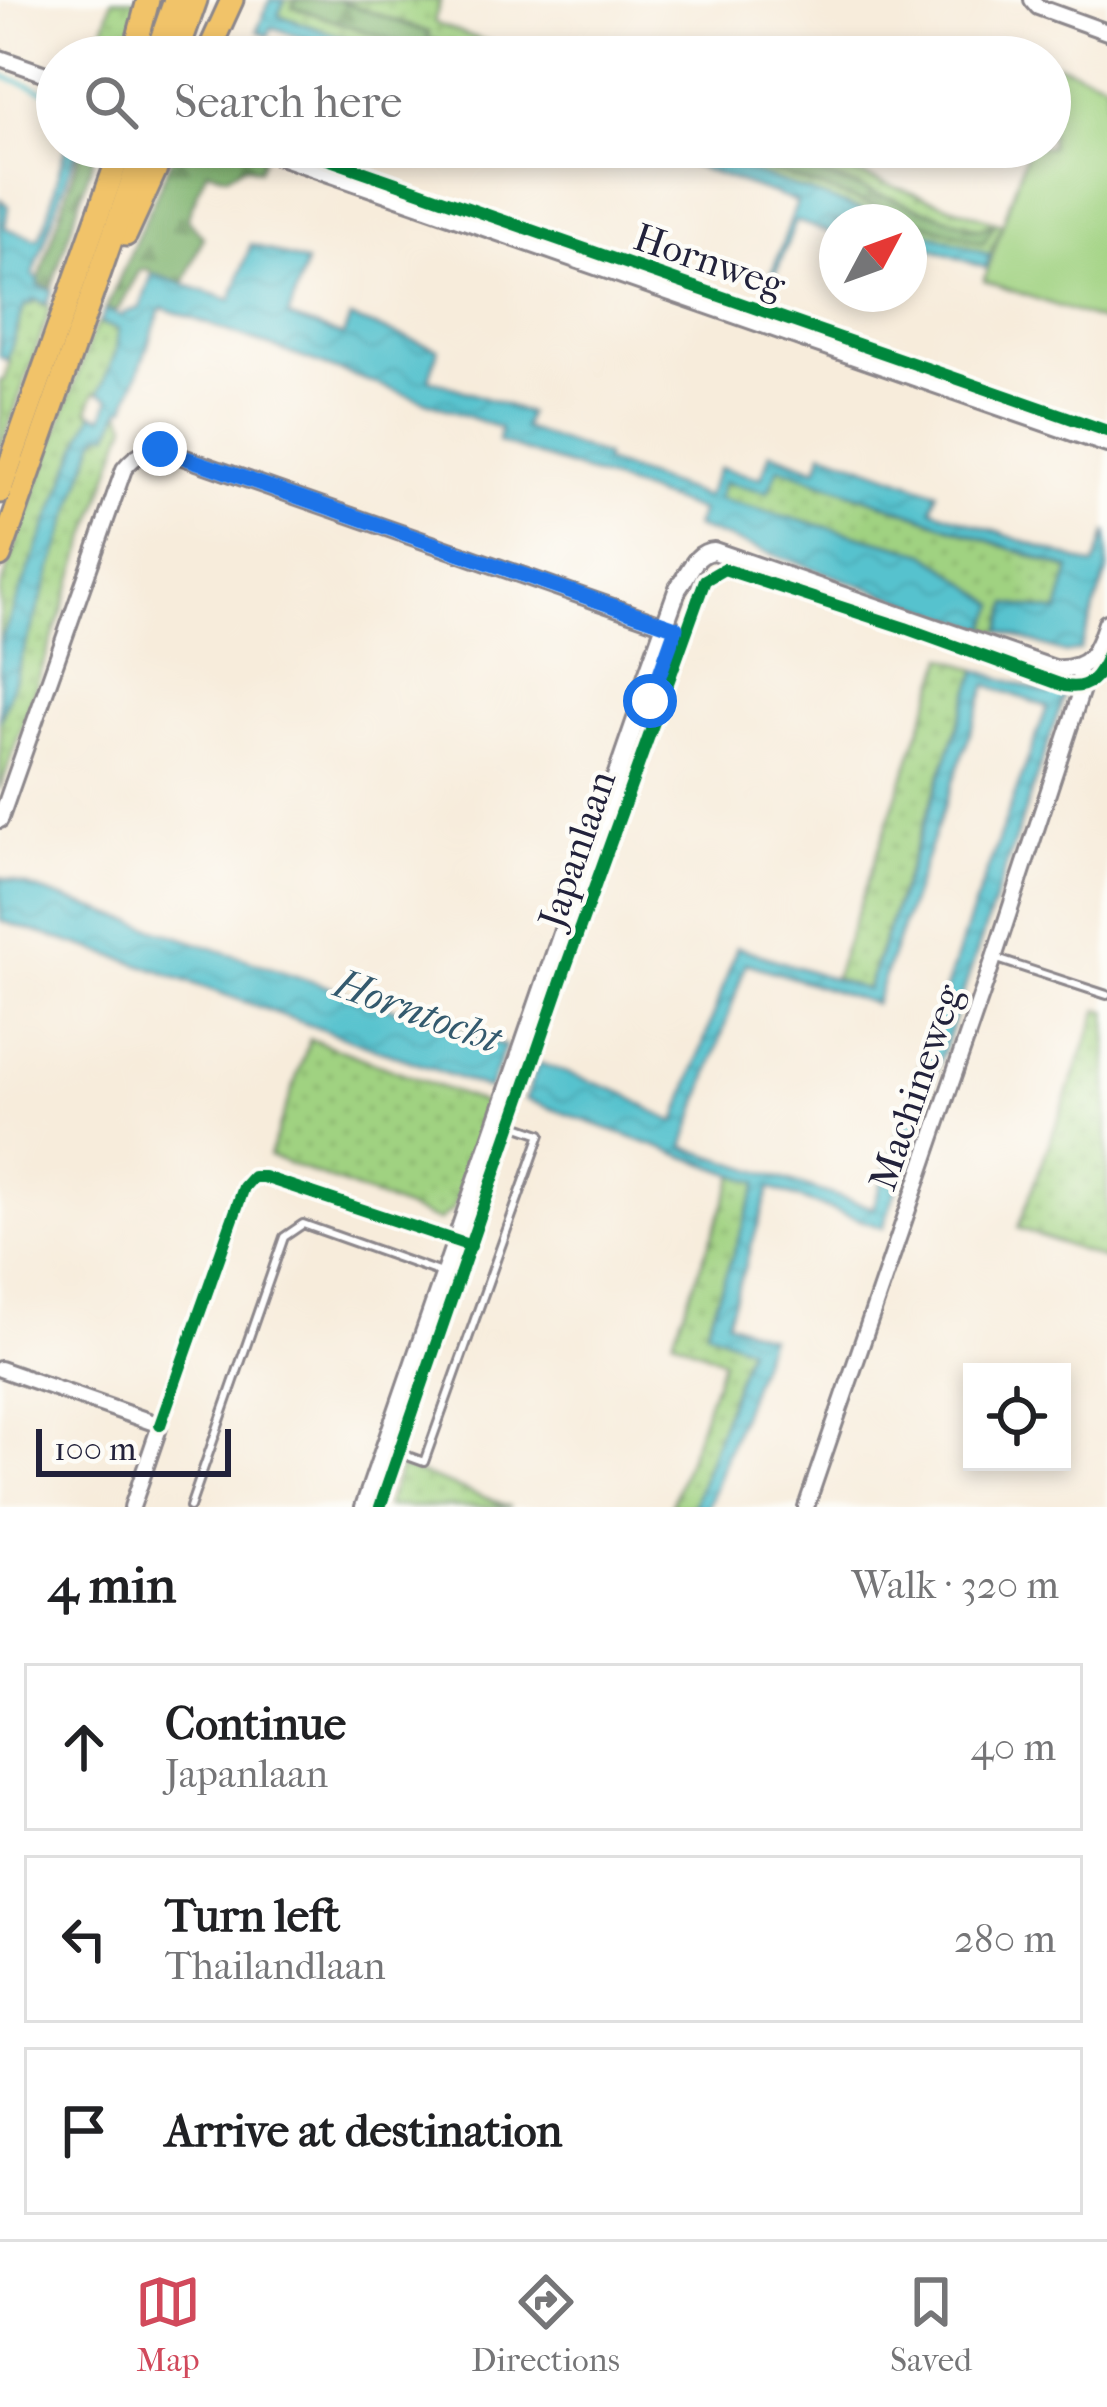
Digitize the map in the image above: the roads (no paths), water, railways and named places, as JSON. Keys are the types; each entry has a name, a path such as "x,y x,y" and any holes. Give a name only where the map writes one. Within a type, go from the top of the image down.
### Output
{"highway":[{"path":"139,36 148,0"},
{"path":"162,36 175,0"},
{"path":"183,36 196,0"},
{"path":"216,36 232,0"},
{"path":"67,303 69,269 100,168"},
{"path":"0,492 115,168"},
{"path":"0,556 97,280 149,168"}],"street":[{"path":"1032,0 1038,7 1107,32"},
{"path":"0,58 36,71"},
{"name":"Hornweg","path":"311,168 1107,445"},
{"path":"0,820 124,469 144,451 160,449 670,627"},
{"name":"Japanlaan","path":"364,1507 637,716 639,697 670,627 678,588 697,558 714,550 1054,669 1077,668"},
{"name":"Machineweg","path":"806,1507 1083,686 1077,668 1099,648 1107,623"},
{"path":"0,1369 160,1425 132,1507"}],"lane":[{"path":"994,958 1107,995"},
{"path":"385,1448 424,1462 541,1134 498,1119"},
{"path":"190,1507 284,1237 303,1225 445,1274"}],"water":[{"path":"270,0 285,0 278,15 339,36 298,36 272,27 268,36 257,31"},
{"path":"61,168 71,168 33,275 38,286 52,291 47,304 33,299 25,304 7,360 0,357 0,199 8,206 5,228 38,239"},
{"path":"699,168 740,168 844,204 819,204 819,229 796,221 764,296 797,202"},
{"path":"927,232 990,255 986,268 927,247"},
{"path":"251,244 306,263 288,317 343,336 350,318 438,349 429,379 528,413 523,428 706,497 719,468 761,478 771,452 817,469 823,451 937,492 932,509 1094,566 1107,531 1107,571 1080,650 1065,653 1001,631 1009,604 1058,612 1070,569 779,467 768,492 723,482 718,499 926,553 997,605 986,629 695,527 701,511 498,442 500,428 163,308 126,407 110,433 95,441 0,721 0,643 85,430 93,414 103,417 110,398 99,393 116,352 118,329 100,323 105,310 122,316 140,308 152,274 231,300"},
{"path":"977,670 1050,695 1053,689 1065,693 883,1228 770,1188 727,1321 769,1337 708,1507 693,1507 748,1347 706,1330 758,1183 525,1099 539,1063 626,1094 676,1122 737,947 867,990","holes":["987,685 1047,707 966,929 873,1208 684,1147 746,963 875,1004"]},
{"path":"0,877 505,1046 489,1089 133,962 1,921"}],"waterway":[{"path":"0,75 36,88"}],"water label":[{"name":"Horntocht","path":"418,1010"}]}
